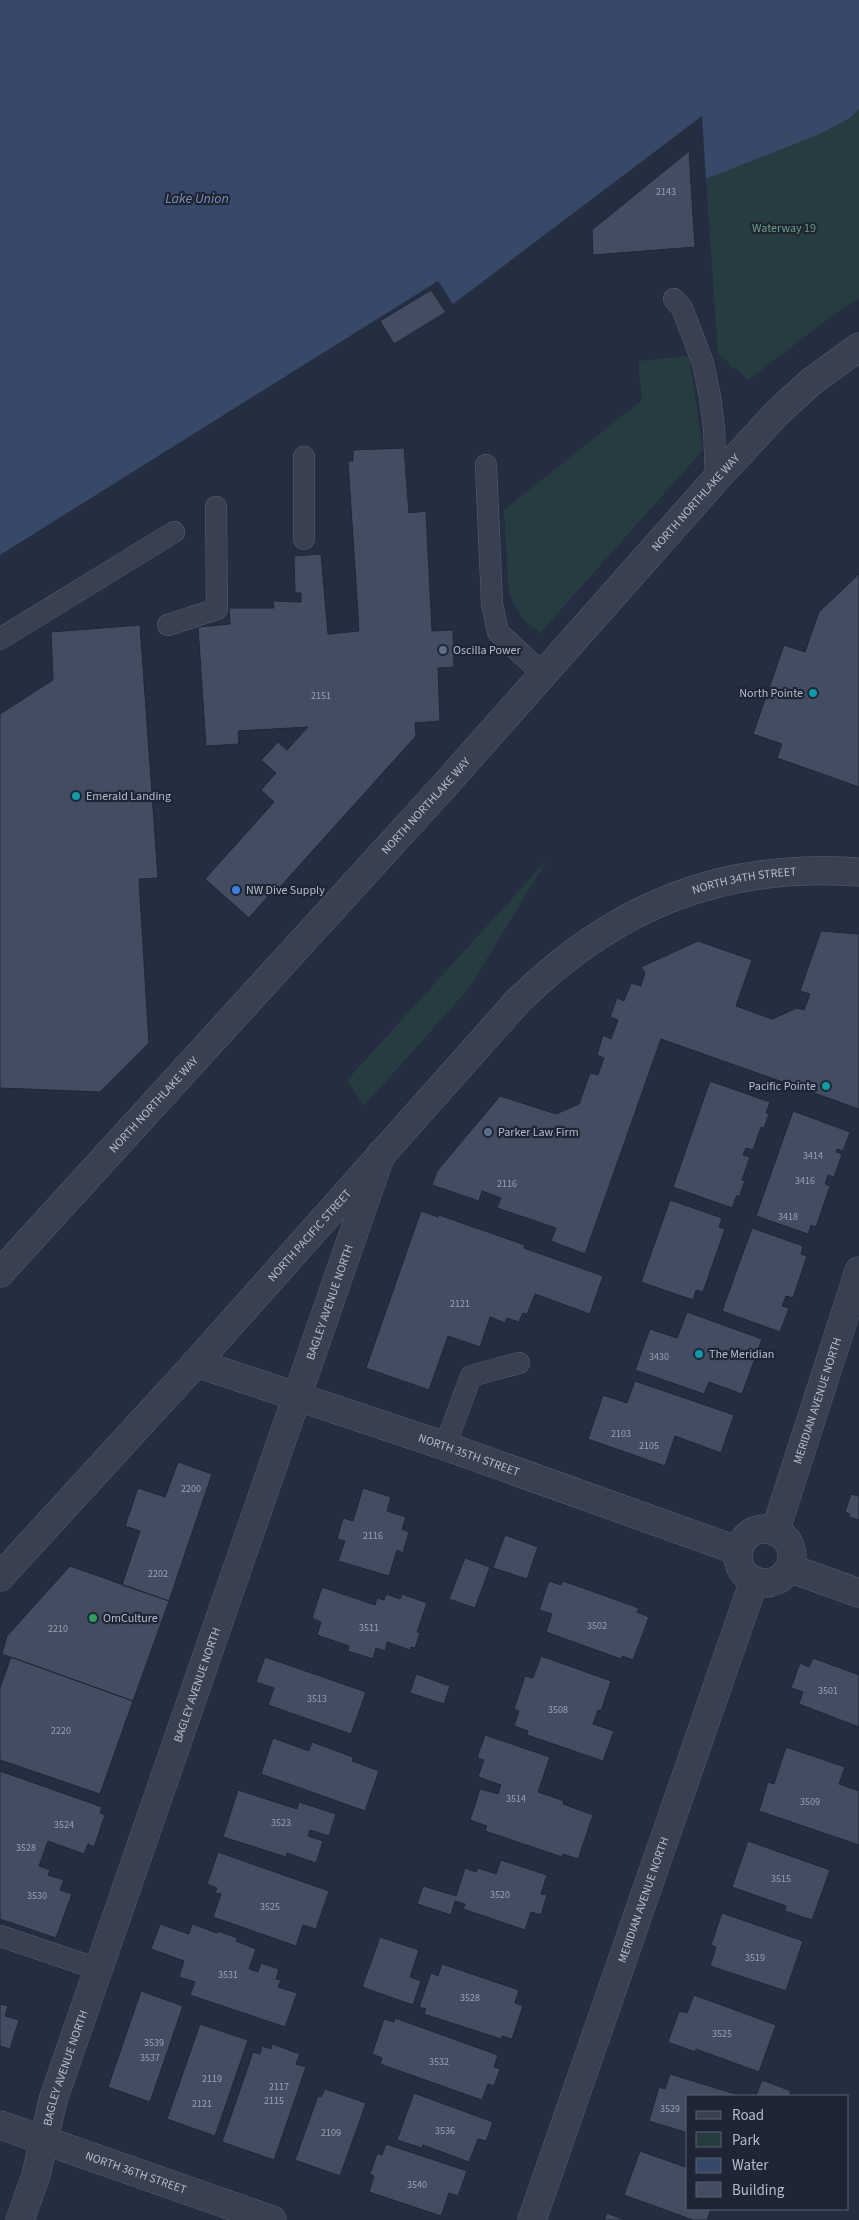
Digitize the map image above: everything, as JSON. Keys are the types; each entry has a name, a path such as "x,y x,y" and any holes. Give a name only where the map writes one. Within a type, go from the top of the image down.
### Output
{"street":[{"name":"NORTH NORTHLAKE WAY","path":"0,1273 544,675 716,479 778,412 812,381 859,347"},
{"name":"NORTH 34TH STREET","path":"636,913 672,897 710,885 749,876 789,871 859,872"},
{"name":"NORTH PACIFIC STREET","path":"0,1577 196,1363 517,1002 572,952 603,931 636,913"},
{"name":"BAGLEY AVENUE NORTH","path":"20,2220 36,2175 53,2100 296,1395 382,1153"},
{"name":"MERIDIAN AVENUE NORTH","path":"775,1532 859,1271"},
{"name":"NORTH 35TH STREET","path":"196,1363 445,1446 738,1551"},
{"path":"763,1530 775,1532 787,1541 791,1550 789,1568 777,1580 768,1583 754,1581 745,1575 740,1567 738,1551 747,1536 754,1532 763,1530"},
{"path":"789,1568 859,1592"},
{"name":"MERIDIAN AVENUE NORTH","path":"532,2220 754,1581"},
{"name":"NORTH 36TH STREET","path":"0,2125 44,2142 272,2220"}],"lane":[{"path":"674,300 682,308 703,363 714,428 716,479"},
{"path":"304,457 304,539"},
{"path":"486,465 492,604 498,632 544,675"},
{"path":"168,625 217,609 216,507"},
{"path":"0,639 174,532"},
{"path":"445,1446 471,1376 519,1363"},
{"path":"0,1936 98,1969"}],"green space":[{"name":"Waterway 19","path":"859,109 859,299 844,307 748,380 735,368 731,369 728,362 718,353 706,179 820,134 850,118"},
{"path":"689,356 703,450 540,633 522,618 509,594 504,510 642,400 638,361"},
{"path":"547,860 469,988 364,1106 347,1080"}],"water":[{"name":"Lake Union","path":"0,0 859,0 859,109 850,118 820,134 706,179 702,116 453,304 438,281 0,555"}],"building":[{"path":"689,151 695,247 593,255 592,230"},
{"path":"431,290 446,312 394,344 380,321"},
{"path":"404,448 409,513 426,511 432,631 453,630 454,667 438,668 440,721 415,723 416,736 271,897 269,895 249,918 205,879 274,802 261,790 276,773 261,760 278,742 287,750 308,727 238,731 239,744 206,746 198,627 230,624 229,608 274,608 273,601 301,602 301,593 295,593 294,556 321,554 328,634 359,631 348,461 353,461 353,450"},
{"name":"North Pointe","path":"859,574 859,787 777,758 782,744 753,734 784,645 805,652 819,612"},
{"name":"Emerald Landing","path":"140,625 158,878 139,879 149,1043 100,1092 0,1088 0,714 53,680 51,632"},
{"name":"Pacific Pointe","path":"821,931 859,934 859,1109 661,1039 585,1254 551,1241 556,1228 497,1208 501,1198 482,1191 479,1201 432,1185 437,1171 500,1096 556,1114 579,1104 590,1073 598,1075 604,1058 597,1055 603,1035 611,1039 618,1020 610,1017 617,998 624,1001 631,983 641,986 645,972 641,967 698,941 752,960 736,1006 772,1019 797,1008 804,1010 810,994 800,991"},
{"path":"710,1081 770,1102 766,1113 769,1114 764,1128 761,1127 753,1150 746,1148 743,1155 750,1157 742,1180 745,1181 739,1197 737,1195 732,1208 673,1187"},
{"path":"793,1111 850,1132 843,1151 837,1149 836,1152 842,1154 834,1177 828,1175 825,1184 830,1186 816,1227 811,1225 808,1234 756,1216"},
{"path":"670,1200 722,1218 719,1227 725,1229 703,1292 696,1290 693,1300 641,1282"},
{"path":"421,1211 438,1217 439,1215 525,1245 524,1248 603,1276 590,1314 535,1294 527,1314 523,1313 519,1322 507,1318 505,1323 490,1317 480,1347 448,1336 429,1390 366,1368"},
{"path":"752,1228 803,1246 801,1254 807,1256 793,1298 786,1296 782,1306 789,1308 780,1332 722,1311"},
{"name":"The Meridian","path":"687,1312 762,1339 742,1394 709,1382 704,1394 635,1370 650,1329 677,1338"},
{"path":"635,1381 734,1415 721,1453 675,1436 665,1466 588,1439 603,1395 627,1403"},
{"path":"178,1462 212,1474 169,1601 122,1585 140,1531 125,1526 138,1488 165,1497"},
{"path":"363,1488 391,1497 387,1511 406,1517 402,1529 409,1532 403,1553 397,1550 389,1576 338,1561 345,1541 337,1539 343,1518 353,1521"},
{"path":"851,1494 859,1496 859,1520 849,1517 850,1514 845,1512"},
{"path":"505,1535 538,1547 527,1579 493,1568"},
{"path":"465,1558 490,1567 475,1608 449,1599"},
{"name":"OmCulture","path":"70,1566 169,1601 133,1701 2,1654 7,1636"},
{"path":"549,1581 561,1585 563,1581 639,1608 637,1612 649,1617 633,1660 622,1656 621,1659 546,1632 552,1614 539,1610"},
{"path":"322,1587 375,1605 377,1598 384,1600 386,1594 400,1599 402,1594 427,1603 417,1632 420,1633 415,1648 411,1647 410,1650 387,1642 385,1651 376,1648 373,1659 348,1651 349,1646 317,1635 321,1622 312,1618"},
{"path":"541,1656 611,1681 601,1711 598,1710 593,1724 614,1731 603,1761 527,1735 528,1731 514,1726 519,1711 514,1709 525,1676 533,1678"},
{"path":"11,1657 133,1701 100,1794 0,1760 0,1688"},
{"path":"265,1657 366,1692 351,1734 268,1705 274,1688 256,1682"},
{"path":"813,1658 859,1675 859,1727 799,1704 803,1692 791,1688 800,1663 809,1667"},
{"path":"416,1674 450,1686 444,1704 410,1693"},
{"path":"485,1735 550,1757 538,1792 564,1801 563,1804 593,1815 578,1859 563,1854 562,1857 485,1831 487,1826 470,1820 480,1789 498,1794 501,1785 478,1777 484,1760 477,1758"},
{"path":"273,1738 309,1751 312,1742 353,1757 352,1761 379,1771 365,1811 261,1774"},
{"path":"786,1747 845,1767 839,1784 859,1791 859,1845 759,1811 768,1782 774,1784"},
{"path":"0,1771 102,1807 100,1813 105,1815 94,1847 88,1844 84,1854 48,1841 39,1866 50,1870 48,1875 64,1880 60,1890 72,1894 56,1938 0,1919"},
{"path":"238,1790 297,1809 299,1802 336,1814 329,1836 310,1830 308,1836 323,1841 316,1863 287,1853 286,1857 223,1837"},
{"path":"748,1841 830,1870 812,1920 785,1911 786,1906 732,1887"},
{"path":"218,1852 329,1891 316,1929 303,1925 296,1946 213,1917 221,1894 215,1893 217,1888 207,1884"},
{"path":"501,1860 547,1875 541,1894 547,1895 541,1915 531,1912 525,1930 463,1909 465,1904 455,1901 451,1915 417,1904 423,1886 456,1896 465,1868 476,1872 478,1868 496,1874"},
{"path":"722,1913 803,1941 786,1991 710,1966 716,1947 711,1945"},
{"path":"160,1924 189,1934 192,1924 237,1938 236,1941 256,1949 249,1969 258,1972 261,1963 279,1969 276,1979 281,1980 278,1987 297,1993 285,2027 190,1995 195,1982 179,1977 184,1961 151,1949"},
{"path":"380,1937 419,1950 410,1977 421,1981 413,2005 362,1987"},
{"path":"442,1964 519,1990 515,2003 523,2006 512,2039 502,2036 501,2039 424,2014 426,2009 419,2007 431,1973 438,1976"},
{"path":"141,1991 183,2006 150,2102 108,2087"},
{"path":"694,1995 776,2025 759,2072 696,2049 695,2052 668,2042 679,2011 687,2013"},
{"path":"0,2004 8,2006 5,2016 19,2020 10,2049 0,2046"},
{"path":"395,2018 498,2055 494,2067 500,2069 494,2086 488,2084 482,2100 380,2064 382,2058 372,2054 384,2019 394,2022"},
{"path":"200,2024 248,2040 215,2136 167,2119"},
{"path":"272,2044 300,2054 296,2064 306,2067 274,2160 222,2142 253,2052 260,2054 262,2046 271,2049"},
{"path":"670,2074 739,2095 686,2095 686,2132 649,2121 659,2087 665,2089"},
{"path":"762,2080 791,2091 789,2095 756,2095"},
{"path":"325,2089 366,2103 340,2176 295,2160 318,2096 321,2097"},
{"path":"414,2093 493,2122 486,2141 478,2139 469,2162 423,2145 422,2148 397,2140"},
{"path":"386,2144 467,2171 458,2196 449,2193 441,2216 369,2192 374,2176 370,2174 377,2154 382,2155"},
{"path":"640,2151 686,2167 686,2210 711,2210 707,2220 693,2220 624,2195"},
{"path":"607,2213 625,2220 604,2220"}],"place":[{"name":"Oscilla Power","path":"443,650"},
{"name":"North Pointe","path":"813,693"},
{"name":"Emerald Landing","path":"76,796"},
{"name":"NW Dive Supply","path":"236,890"},
{"name":"Pacific Pointe","path":"826,1086"},
{"name":"Parker Law Firm","path":"488,1132"},
{"name":"The Meridian","path":"699,1354"},
{"name":"OmCulture","path":"93,1618"}]}
